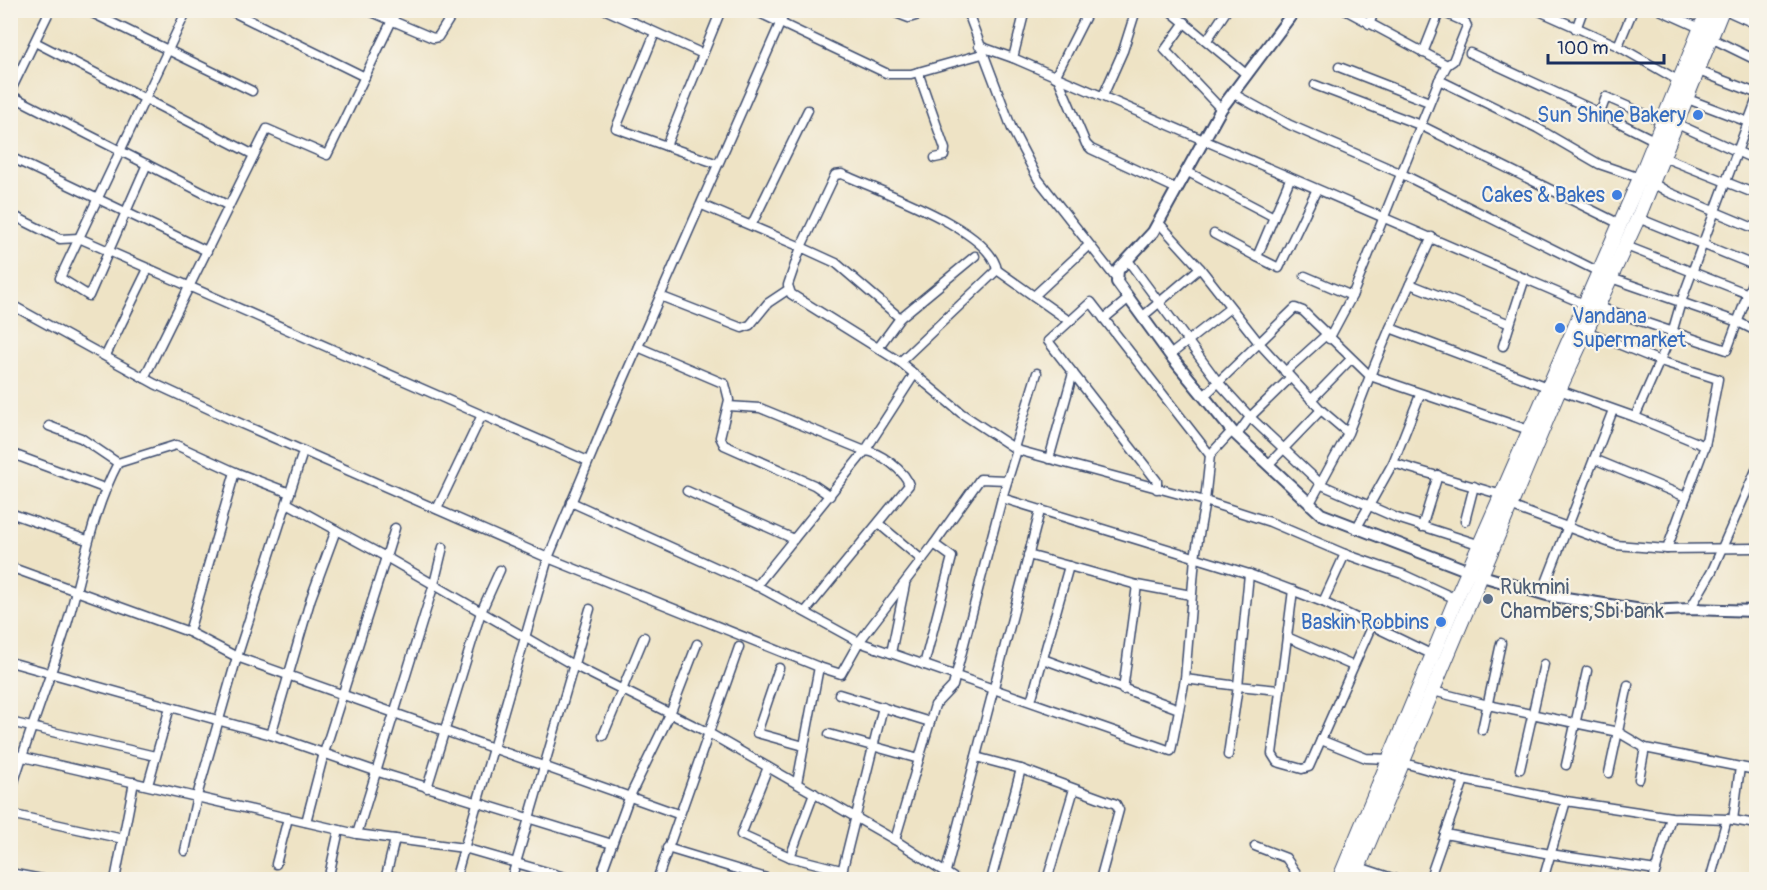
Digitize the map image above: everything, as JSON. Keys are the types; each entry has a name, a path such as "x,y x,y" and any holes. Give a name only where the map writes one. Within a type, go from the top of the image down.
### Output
{"main road":[{"path":"1339,879 1395,762 1433,690 1476,573 1589,304 1598,270 1618,224 1645,180 1663,157 1668,122 1684,88 1696,70 1708,10"},
{"path":"1506,500 1529,430 1586,331 1589,304 1611,278 1638,218 1654,140 1668,122 1684,88 1704,33 1723,10"},
{"path":"1356,873 1433,655 1456,599 1476,573"}],"street":[{"path":"50,10 10,93 229,206"},
{"path":"87,10 252,91"},
{"path":"147,164 89,296 60,278 187,10"},
{"path":"229,10 365,77"},
{"path":"367,10 427,37 438,37 455,10"},
{"path":"144,378 267,129 327,154 397,10"},
{"path":"606,10 703,54"},
{"path":"666,146 721,10"},
{"path":"753,10 888,74 918,72 980,50 1013,58 1203,138 1290,180 1525,278 1589,304 1727,350 1752,296 1756,272"},
{"path":"455,879 548,558 588,460 786,10"},
{"path":"888,10 901,13 909,18 935,10"},
{"path":"967,10 980,50 1012,129 1038,178 1115,277 1128,299 1203,397 1235,433 1309,505 1321,514 1356,529 1476,573 1542,593 1648,611 1690,609 1756,611"},
{"path":"1013,58 1025,10"},
{"path":"1057,77 1089,10"},
{"path":"1103,96 1123,51 1136,10"},
{"path":"1207,40 1227,10"},
{"path":"1115,277 1127,259 1159,223 1203,138 1221,109 1295,10"},
{"path":"1345,10 1447,65"},
{"path":"1369,24 1375,10"},
{"path":"1576,29 1583,10"},
{"path":"1618,46 1633,10"},
{"path":"1660,10 1756,60"},
{"path":"1723,10 1756,24"},
{"path":"571,502 756,586 859,642 1171,751 1185,679 1195,557 1210,455 1235,433 1287,375 1328,337 1352,296 1429,102 1447,65 1453,61 1467,26 1465,22 1440,11 1423,53"},
{"path":"1537,11 1618,46 1684,88 1752,123"},
{"path":"1175,12 1246,74"},
{"path":"1185,22 1165,50 1221,109"},
{"path":"655,33 616,128 718,164"},
{"path":"35,42 254,155"},
{"path":"1470,52 1654,140"},
{"path":"1339,67 1429,102"},
{"path":"1696,70 1756,93"},
{"path":"918,72 945,149 944,156 935,158"},
{"path":"1057,77 1091,149 1177,189"},
{"path":"1439,80 1537,128 1599,164 1645,180 1756,229"},
{"path":"1315,86 1420,125 1618,224"},
{"path":"1232,93 1290,125 1402,174 1598,270"},
{"path":"1600,113 1606,98 1756,160"},
{"path":"1635,417 1672,333 1702,244 1737,153 1752,123 1756,101"},
{"path":"752,224 808,110"},
{"path":"10,157 207,251"},
{"path":"1663,157 1756,194"},
{"path":"1186,171 1274,217"},
{"path":"660,296 742,328 750,325 768,303 789,289 801,247 835,175 842,174 964,230 985,246 993,256 997,270 1069,321"},
{"path":"1257,257 1290,180"},
{"path":"1214,234 1279,268 1316,191"},
{"path":"702,205 752,224 836,263 900,318"},
{"path":"10,214 60,239 79,238 189,288 588,460"},
{"path":"1638,218 1756,266"},
{"path":"1159,223 1200,268 1259,344 1311,400 1348,433"},
{"path":"1309,505 1322,485 1348,433 1390,328 1431,237"},
{"path":"1034,296 1089,245"},
{"path":"1626,246 1752,296"},
{"path":"879,348 900,318 975,256"},
{"path":"1127,259 1218,382 1250,417 1322,485 1369,507 1422,527 1487,547"},
{"path":"1142,317 1200,268"},
{"path":"106,355 148,269"},
{"path":"900,362 997,270"},
{"path":"1305,276 1352,296"},
{"path":"1503,346 1525,278"},
{"path":"1611,278 1738,322 1756,331"},
{"path":"1410,284 1510,324"},
{"path":"789,289 792,294 900,362 962,413 1015,449 1205,501 1270,522 1345,554 1402,573 1456,599"},
{"path":"1104,319 1128,299"},
{"path":"1157,489 1157,481 1048,341 1091,302 1210,455"},
{"path":"10,304 144,378 303,452 548,558 841,674 859,642 934,544 980,479 1007,480"},
{"path":"1170,355 1230,308"},
{"path":"1203,397 1295,308 1303,311 1370,376 1529,430"},
{"path":"1390,328 1635,417 1704,446"},
{"path":"1586,331 1660,361 1718,379 1704,446 1667,549"},
{"path":"638,347 722,381 728,391 728,406 720,437 724,445 814,485 830,496"},
{"path":"1311,400 1351,359"},
{"path":"895,840 938,699 950,690 955,675 1037,373"},
{"path":"1049,459 1073,373"},
{"path":"756,586 865,451 914,375"},
{"path":"1356,529 1393,463 1420,394"},
{"path":"728,406 760,408 872,452 905,475 908,480 909,485 879,524 805,612"},
{"path":"1269,464 1321,410"},
{"path":"1542,593 1613,410"},
{"path":"437,509 482,415"},
{"path":"49,426 81,438 118,463"},
{"path":"10,795 31,726 52,674 77,591 87,540 104,488 118,463 176,445 235,472 290,493"},
{"path":"186,850 197,796 221,720 237,657 303,452"},
{"path":"10,453 104,488"},
{"path":"1594,459 1686,497"},
{"path":"1393,463 1474,486 1616,545 1667,549 1756,548"},
{"path":"1690,609 1722,547 1756,470"},
{"path":"189,632 235,472"},
{"path":"1422,527 1438,475"},
{"path":"1465,521 1474,486"},
{"path":"687,491 794,539"},
{"path":"1002,498 1249,574 1293,590 1433,655"},
{"path":"287,503 434,584 573,665 707,732 895,840 945,877 957,879"},
{"path":"945,877 992,687 1040,511"},
{"path":"10,513 87,540"},
{"path":"879,524 922,560"},
{"path":"306,822 324,753 395,528"},
{"path":"271,735 287,674 336,530"},
{"path":"924,665 952,557 934,544"},
{"path":"357,834 375,771 396,712 443,547"},
{"path":"1323,602 1345,554"},
{"path":"1028,555 1137,585 1191,595"},
{"path":"1031,701 1068,566"},
{"path":"10,567 189,632 237,657 678,814"},
{"path":"427,788 443,730 482,612 500,570"},
{"path":"1228,755 1238,686 1249,574"},
{"path":"891,653 905,581"},
{"path":"1123,690 1137,585"},
{"path":"1293,590 1279,690 1272,754 1274,759 1305,769 1321,740 1371,627"},
{"path":"512,879 527,820 590,609"},
{"path":"603,736 644,637"},
{"path":"1287,637 1353,666"},
{"path":"1482,730 1501,643"},
{"path":"599,879 629,798 670,714 697,644"},
{"path":"657,879 707,732 739,648"},
{"path":"1043,659 1179,709"},
{"path":"10,662 271,735 427,788 476,801 527,820 612,844"},
{"path":"1520,769 1544,664"},
{"path":"797,783 819,667"},
{"path":"779,668 757,733 804,746"},
{"path":"1566,765 1587,671"},
{"path":"1185,679 1279,690"},
{"path":"1609,773 1628,686"},
{"path":"1433,690 1531,715 1618,732 1646,748 1756,770"},
{"path":"839,694 930,722"},
{"path":"148,785 170,706"},
{"path":"768,767 741,835 841,875 883,707"},
{"path":"10,722 155,756"},
{"path":"829,734 919,759"},
{"path":"1321,740 1366,758 1395,762 1464,780 1566,801 1671,818 1730,820 1756,824"},
{"path":"1639,779 1646,748"},
{"path":"10,754 357,834 464,848 569,879"},
{"path":"976,757 1021,769 1118,806 1100,879"},
{"path":"1710,879 1730,820 1740,767"},
{"path":"991,879 1021,769"},
{"path":"1429,879 1464,780"},
{"path":"115,879 134,782"},
{"path":"1047,879 1074,789"},
{"path":"790,856 814,793"},
{"path":"1543,879 1566,801"},
{"path":"10,814 123,839"},
{"path":"276,864 288,818"},
{"path":"1653,879 1671,818"},
{"path":"328,879 339,830"},
{"path":"1445,834 1550,854 1656,870"},
{"path":"394,839 386,877 404,879"},
{"path":"1255,846 1286,858 1301,879"},
{"path":"667,848 773,879"},
{"path":"10,873 47,879"},
{"path":"1356,873 1398,879"}],"place":[{"name":"Sun Shine Bakery","path":"1698,115"},
{"name":"Cakes & Bakes","path":"1617,195"},
{"name":"Vandana Supermarket","path":"1560,328"},
{"name":"Rukmini Chambers,Sbi bank","path":"1488,599"},
{"name":"Baskin Robbins","path":"1441,622"}]}
